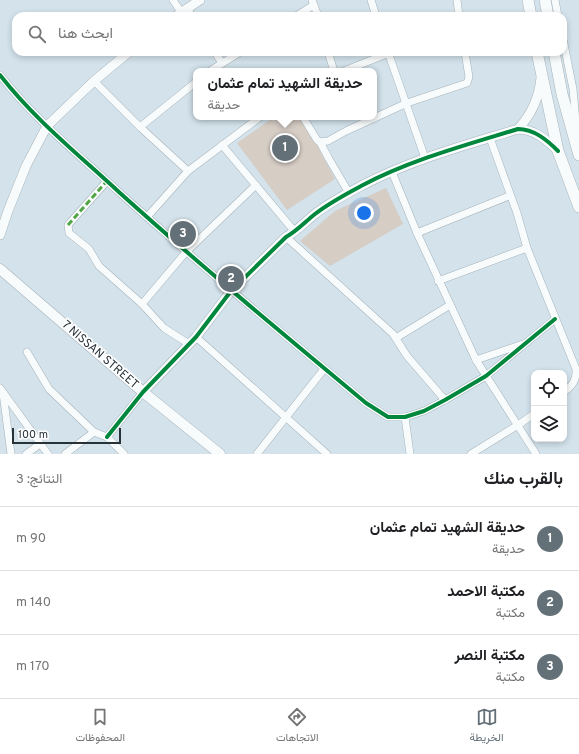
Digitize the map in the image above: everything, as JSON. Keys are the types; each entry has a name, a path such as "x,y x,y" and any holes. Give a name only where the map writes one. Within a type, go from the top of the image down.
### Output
{"main road":[{"path":"528,0 530,12"},
{"path":"545,0 547,12"},
{"path":"538,56 558,150 578,206"},
{"path":"555,56 562,94 579,154"},
{"name":"7 NISSAN STREET","path":"0,269 143,392 220,454"}],"street":[{"path":"173,0 183,12"},
{"path":"185,12 200,0"},
{"path":"371,0 375,12"},
{"path":"457,0 458,12"},
{"path":"555,0 557,12"},
{"path":"301,12 313,2 317,12"},
{"path":"0,235 26,166 47,126 94,81 124,56"},
{"path":"218,56 222,63"},
{"path":"214,68 233,56"},
{"path":"329,56 333,68"},
{"path":"351,68 379,56"},
{"path":"389,56 425,158"},
{"path":"377,117 407,103 467,83 469,77 466,56"},
{"path":"566,56 573,89 579,154"},
{"path":"0,74 24,104 186,252 366,404 388,417 405,417 424,411 486,376 555,319"},
{"path":"518,129 528,117 535,105 541,76"},
{"path":"94,81 140,127 188,171"},
{"path":"140,127 193,84"},
{"path":"147,217 188,171 256,120"},
{"path":"306,120 349,193"},
{"path":"320,142 328,141 372,120"},
{"path":"107,437 143,392 196,337 231,291 290,235 315,214 363,185 425,158 518,129 526,129 540,136 550,142 558,150"},
{"path":"490,138 527,248 574,365 576,378 572,386 567,390"},
{"path":"222,145 256,185 290,235 393,334 407,356 445,400"},
{"path":"392,172 438,281 476,360 536,454"},
{"path":"107,181 68,225 69,233 89,249 100,266 142,304 164,328 189,344"},
{"path":"142,304 186,252 256,185"},
{"path":"417,233 509,196"},
{"path":"438,281 527,248"},
{"path":"396,338 450,305"},
{"path":"196,337 327,454"},
{"path":"476,360 527,342"},
{"path":"27,352 49,389 94,432 107,437 124,454"},
{"path":"257,454 287,418 324,369"},
{"path":"1,391 48,454"},
{"path":"1,391 11,454"},
{"path":"470,454 518,426 531,416"},
{"path":"405,417 410,454"},
{"path":"65,454 94,432"},
{"path":"26,454 40,444"}],"shaded area":[{"path":"270,120 304,120 335,179 287,210 237,143"},
{"path":"386,188 403,224 330,266 300,241 335,211"}],"marked path":[{"path":"68,225 107,181"}],"cycle path":[{"path":"0,75 42,122 150,220 366,403 388,417 405,417 424,411 486,376 555,319"},
{"path":"107,437 143,392 196,337 231,291 286,237 332,202 399,168 458,147 518,129 524,129 535,133 545,139 558,151"}],"place":[{"name":"حديقة الشهيد تمام عثمان","path":"285,148"},
{"name":"مكتبة النصر","path":"183,234"},
{"name":"مكتبة الاحمد","path":"231,279"}]}
